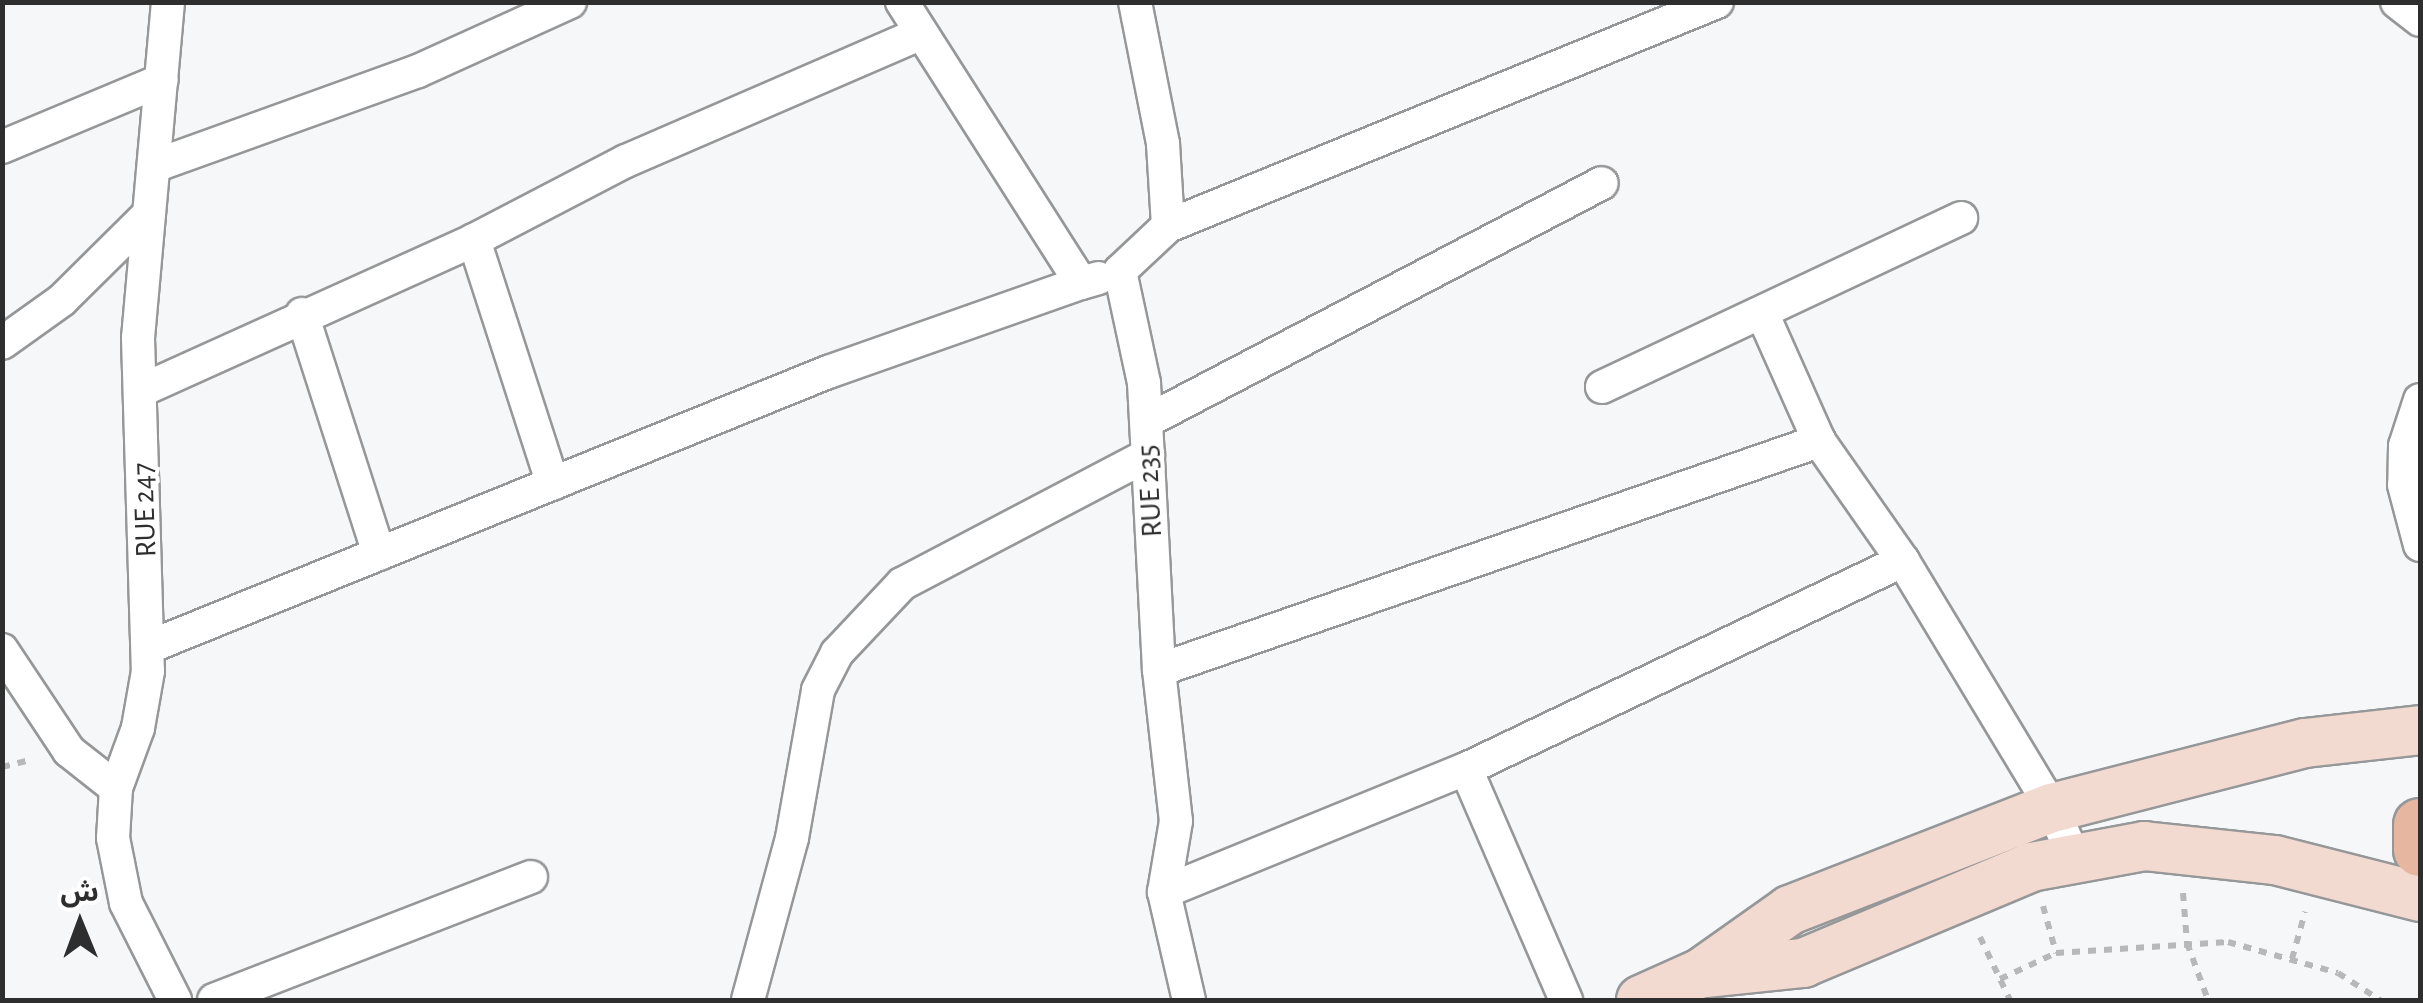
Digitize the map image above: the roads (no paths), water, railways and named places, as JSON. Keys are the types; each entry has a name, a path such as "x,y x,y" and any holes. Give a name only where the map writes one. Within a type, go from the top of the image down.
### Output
{"main road":[{"path":"1641,1000 1701,973 1790,910 2052,808 2305,743 2420,730"},
{"path":"2420,825 2420,850"},
{"path":"1701,973 1803,963 1960,895 2074,857 2179,847 2276,860 2420,897"}],"street":[{"name":"RUE 247","path":"168,2 138,338 148,647 138,728 116,788 113,838 126,903 174,1000"},
{"path":"156,165 418,71 507,16 570,2"},
{"path":"902,2 1081,283"},
{"path":"1135,2 1162,144 1168,226"},
{"path":"148,647 828,372 1120,271 1168,226 1717,2"},
{"path":"2397,2 2420,20"},
{"path":"140,391 302,314 474,240 626,160 920,34"},
{"path":"2,146 162,80"},
{"path":"1147,421 1602,182"},
{"path":"2,343 62,300 150,214"},
{"path":"1602,387 1763,315 1961,218"},
{"path":"474,240 554,484"},
{"name":"RUE 235","path":"1120,271 1147,421 1159,670 1176,820 1164,892 1189,1000"},
{"path":"302,314 379,554"},
{"path":"1763,315 1820,441 1902,561 2052,808 2074,857"},
{"path":"2420,400 2405,446 2404,485 2420,545"},
{"path":"1159,670 1820,441"},
{"path":"748,1000 792,838 818,690 837,652 902,584 1148,456"},
{"path":"1164,892 1466,769 1902,561"},
{"path":"2,650 70,751 116,788"},
{"path":"1466,769 1566,1000"},
{"path":"214,1000 531,877"}]}
